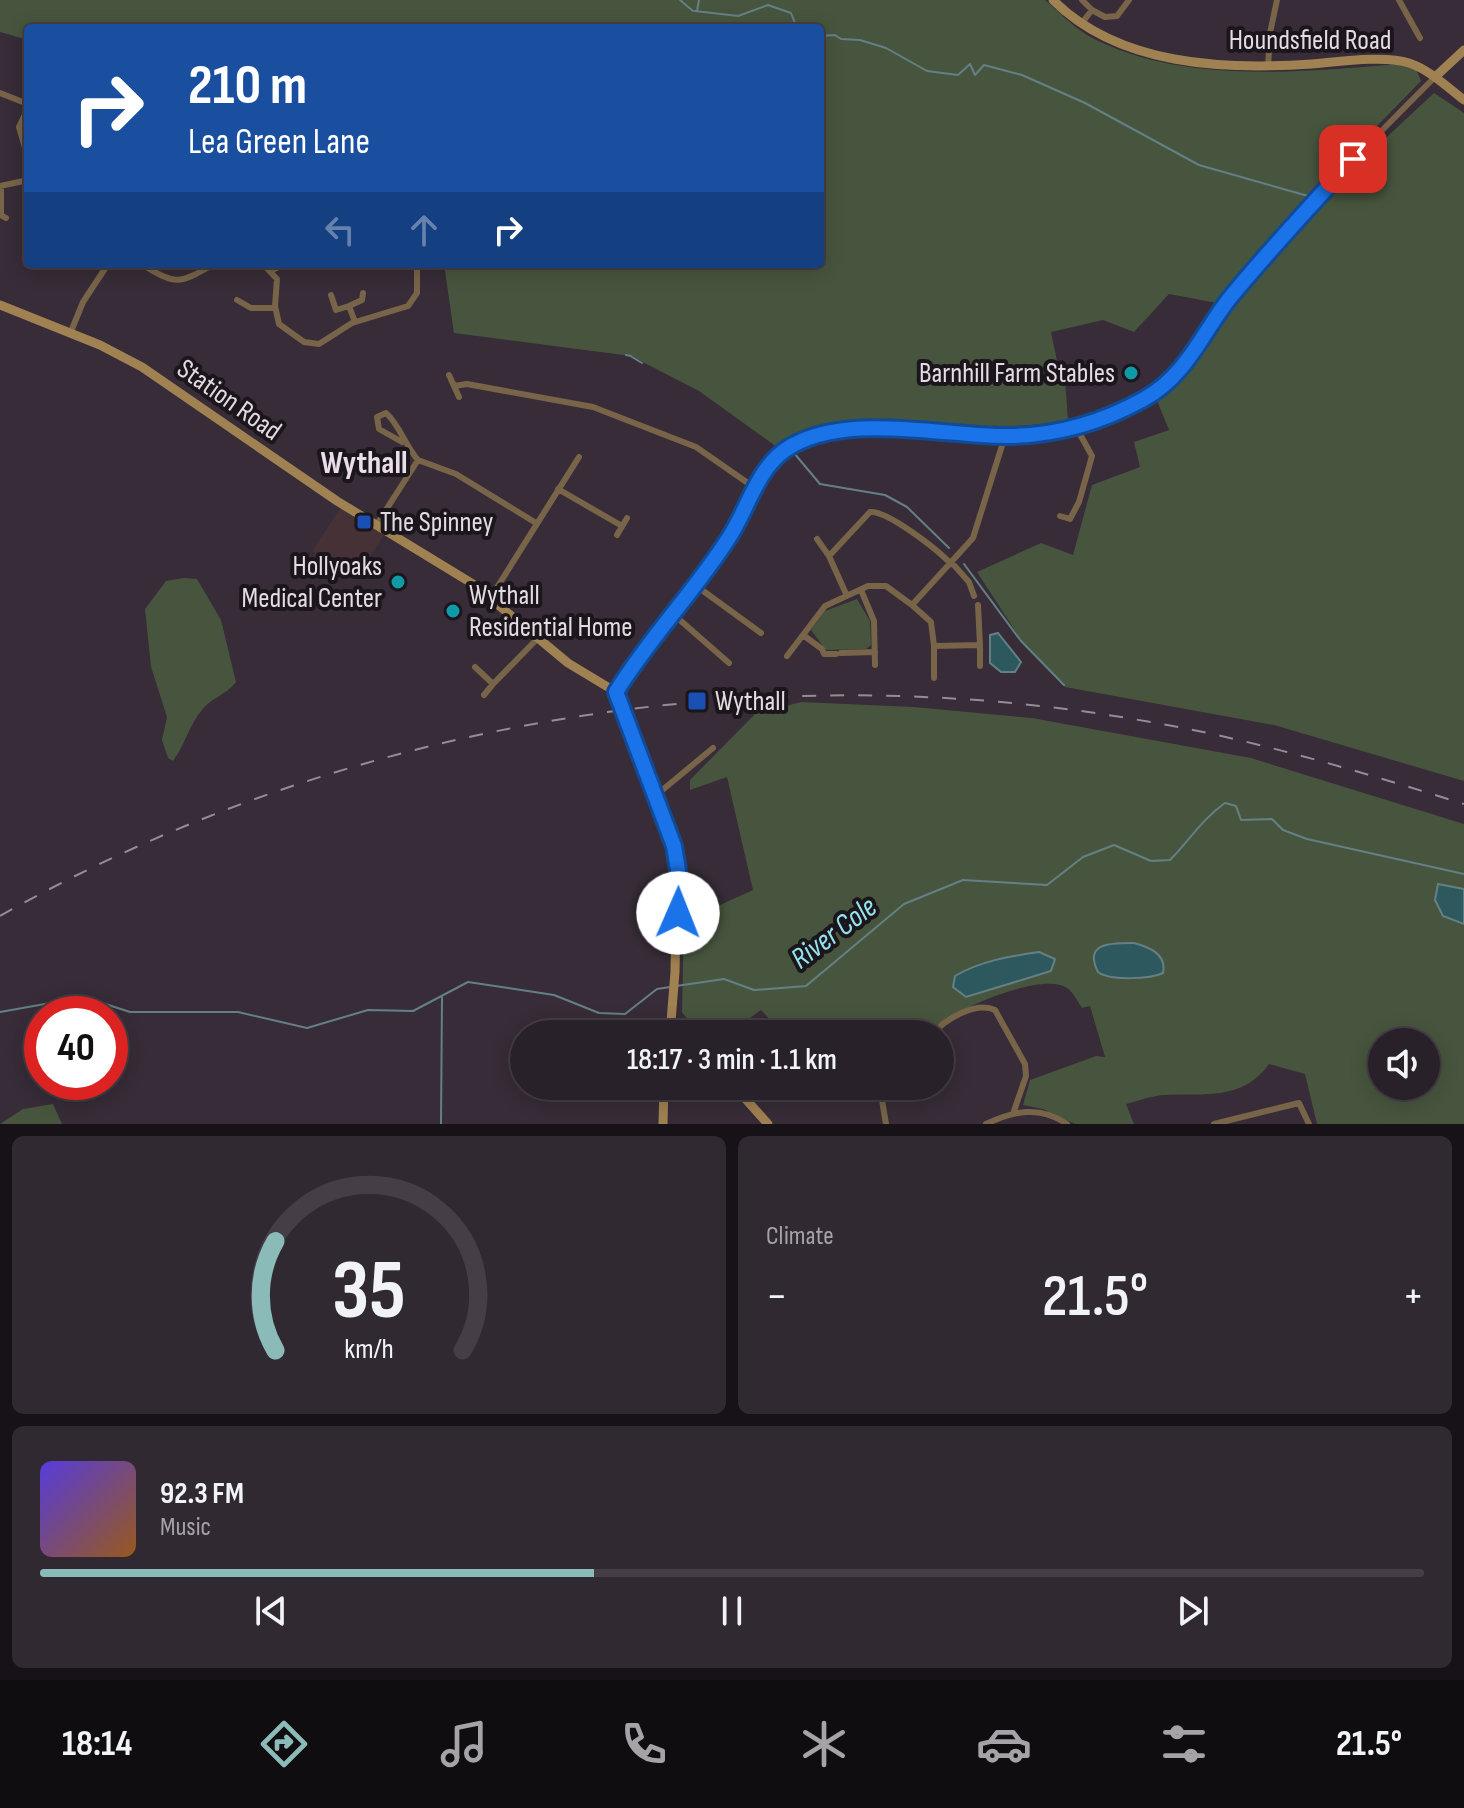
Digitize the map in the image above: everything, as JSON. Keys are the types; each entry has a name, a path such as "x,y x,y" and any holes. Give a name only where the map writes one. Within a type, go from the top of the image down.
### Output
{"street":[{"name":"Houndsfield Road","path":"1053,0 1081,24 1137,51 1268,67 1398,61 1435,77 1464,100"},
{"path":"1082,0 1105,17 1117,16 1129,0"},
{"path":"1268,67 1275,0"},
{"path":"1399,0 1420,38"},
{"path":"1081,24 1092,10"},
{"path":"1415,27 1425,22"},
{"path":"671,1020 678,870 671,837 616,692 731,535 755,488 780,454 816,436 868,430 1005,436 1076,427 1124,409 1174,378 1229,299 1353,159 1464,50"},
{"path":"0,93 24,104"},
{"path":"24,115 19,127 24,144"},
{"path":"6,218 1,215 0,186 24,181"},
{"path":"70,334 83,302 105,268"},
{"path":"148,268 174,282 186,280 207,268"},
{"path":"269,268 278,287 275,308 279,324 314,344 325,342 355,322 408,306 417,293 417,268"},
{"path":"272,270 276,268"},
{"path":"331,295 336,310 362,300 363,293"},
{"path":"237,300 251,308 275,308"},
{"name":"Station Road","path":"0,305 142,367 337,501 491,597 568,663 616,692"},
{"path":"349,306 355,322"},
{"path":"449,375 459,397"},
{"path":"454,386 467,384 593,407 696,447 755,488"},
{"path":"402,442 379,429 377,417 386,413 391,417 402,442 418,460 456,474 536,523"},
{"path":"1060,516 1070,519 1079,502 1092,456 1076,427"},
{"path":"912,605 973,538 1005,436"},
{"path":"491,597 579,457"},
{"path":"377,524 418,460"},
{"path":"558,489 622,526"},
{"path":"829,556 874,511 902,526 951,564 969,582 974,596"},
{"path":"617,535 627,518"},
{"path":"817,539 829,556 847,596"},
{"path":"787,656 819,611 875,584 886,586 931,622 934,678"},
{"path":"695,585 761,633"},
{"path":"861,590 874,621 875,665"},
{"path":"978,605 980,666"},
{"path":"673,614 729,663"},
{"path":"803,635 819,645 824,654 875,652"},
{"path":"484,695 538,638"},
{"path":"934,646 980,645"},
{"path":"475,667 493,684"},
{"path":"654,797 713,748"},
{"path":"951,1020 976,1007 986,1005 995,1010 1025,1064 1026,1076 1014,1111"},
{"path":"663,1124 664,1100"},
{"path":"747,1100 768,1124"},
{"path":"882,1100 886,1124"},
{"path":"1214,1124 1299,1103 1309,1124"},
{"path":"986,1124 1014,1111 1042,1113 1067,1124"}],"shaded area":[{"path":"341,507 384,535 355,579 312,551"}],"green space":[{"path":"0,0 1045,0 1087,35 1122,51 1160,62 1199,68 1281,72 1399,64 1416,69 1421,81 1344,160 1217,303 1169,294 1134,332 1103,320 1051,332 1057,361 1063,362 1064,367 1068,420 1032,425 884,424 847,427 812,434 777,447 699,391 631,356 454,333 445,268 824,268 824,24 24,24 24,39 0,32"},
{"path":"1434,93 1464,113 1464,781 1274,725 1065,687 1021,640 977,572 1041,543 1073,555 1092,485 1140,467 1134,442 1169,430 1156,398 1190,369 1222,320 1362,160"},
{"path":"197,579 221,620 236,682 202,710 173,761 168,758 162,740 167,717 151,667 145,609 166,581"},
{"path":"857,599 870,621 871,645 866,649 826,650 811,630 825,611"},
{"path":"801,702 914,707 1032,718 1251,758 1464,824 1464,1124 1317,1124 1305,1074 1269,1064 1259,1076 1235,1090 1159,1096 1126,1104 1134,1124 1075,1124 1043,1109 1023,1105 1030,1080 1096,1056 1105,1057 1090,1006 1082,1008 1067,988 1055,984 998,995 946,1020 771,1020 761,1010 747,1020 688,1020 682,1012 684,915 720,905 753,890 727,777 690,790 690,780 755,714"},
{"path":"53,1104 62,1124 0,1124 23,1109"}],"water":[{"path":"998,633 1021,662 1015,672 1001,672 990,663 990,635"},
{"path":"1438,884 1464,889 1464,924 1443,916 1435,900"},
{"path":"1134,943 1160,956 1163,973 1130,978 1111,977 1098,972 1094,962 1097,950 1109,944"},
{"path":"1039,952 1055,959 1051,971 966,997 953,987 955,976 975,966"}],"waterway":[{"path":"680,0 693,11"},
{"path":"697,11 699,0"},
{"path":"695,11 738,16 768,5 791,13 795,24"},
{"path":"824,36 835,35 886,48 927,71 958,75 970,64 975,75 984,65 1022,75 1085,103 1199,165 1308,196"},
{"path":"626,355 631,356"},
{"path":"632,357 642,363"},
{"path":"794,453 820,484 885,495 907,507 949,548"},
{"path":"964,564 1021,641 1064,685"},
{"name":"River Cole","path":"676,986 724,979 754,990 806,986 904,904 963,880 1047,885 1083,857 1114,845 1151,861 1170,860 1202,823 1225,803 1236,806 1241,820 1272,819 1283,830 1307,839 1464,874"},
{"name":"River Cole","path":"0,1012 84,997 130,1012 238,1012 307,1028 368,1010 413,1011 468,982 554,995 599,1013 625,1014 657,989 670,987"},
{"path":"441,1124 442,997"}],"railway":[{"path":"0,916 130,850 266,795 406,752 550,721 695,702 842,695 988,701 1133,719 1259,745 1464,804"}],"place":[{"name":"Barnhill Farm Stables","path":"1131,373"},
{"name":"The Spinney","path":"364,522"},
{"name":"Hollyoaks Medical Center","path":"398,582"},
{"name":"Wythall Residential Home","path":"453,611"},
{"name":"Wythall","path":"697,701"}],"district":[{"name":"Wythall","path":"364,463"}],"route":[{"path":"678,913 679,885 674,846 616,692 731,535 770,464 798,443 837,432 908,430 1005,436 1035,434 1076,427 1124,409 1174,378 1229,299 1353,159"}]}
